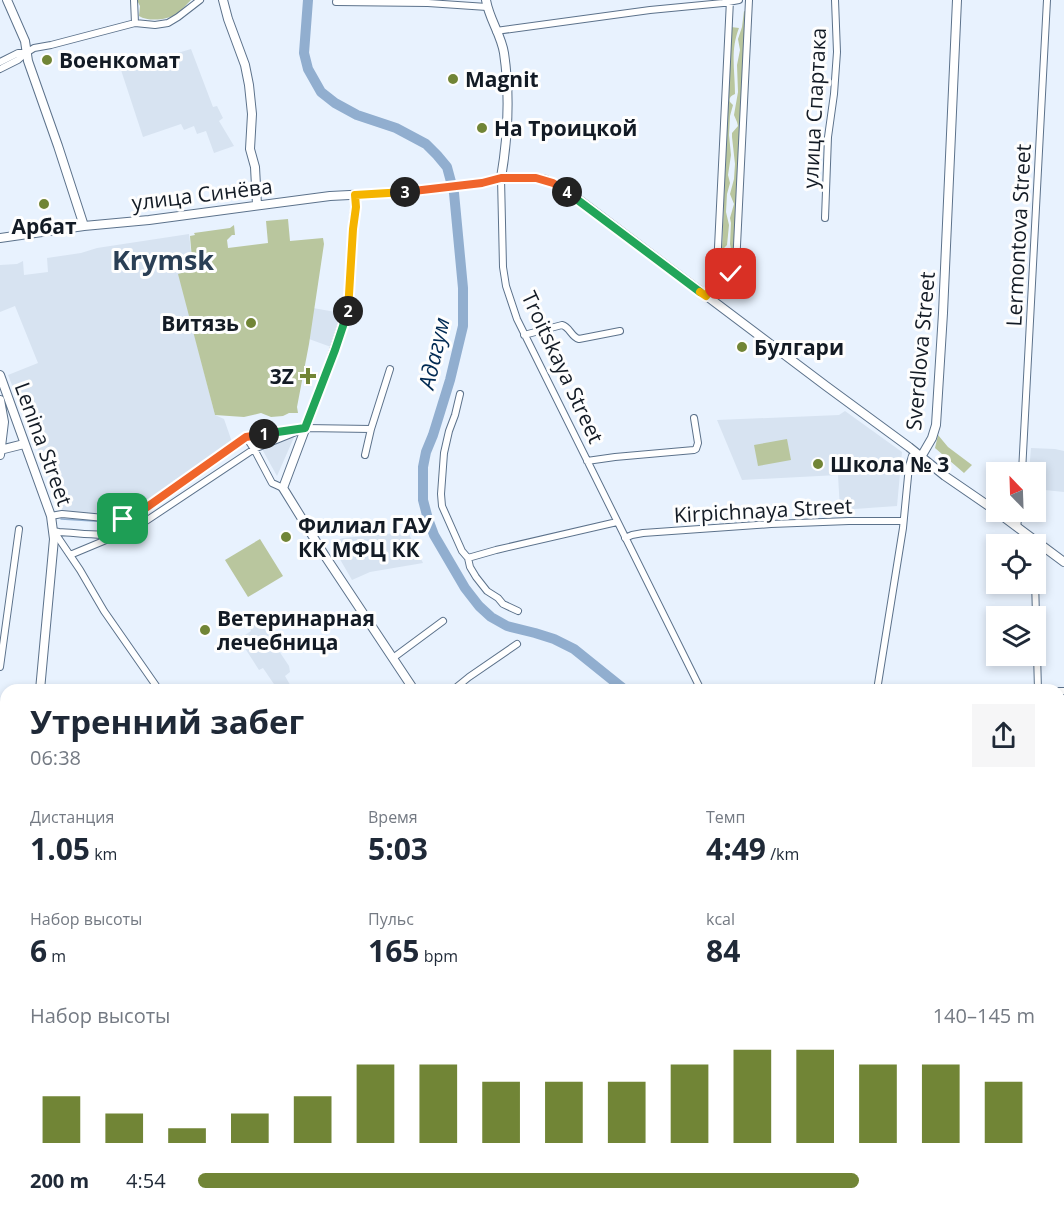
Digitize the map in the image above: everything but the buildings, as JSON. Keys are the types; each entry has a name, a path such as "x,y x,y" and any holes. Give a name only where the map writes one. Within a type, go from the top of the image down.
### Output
{"main road":[{"path":"7,0 25,41 26,53 84,226"},
{"path":"223,0 245,65 249,85 252,114 250,149 255,167 258,205"},
{"name":"Sverdlova Street","path":"921,457 932,438 936,425 957,0"},
{"name":"Troitskaya Street","path":"486,3 504,52 507,92 506,146 501,178"},
{"name":"улица Синёва","path":"0,238 330,196 409,192 482,183 501,178 536,178 553,183 578,199 854,405 945,476 986,504"},
{"path":"355,195 348,309 283,488 410,684"},
{"name":"Lenina Street","path":"0,375 52,524"},
{"name":"Lenina Street","path":"0,400 4,422 0,452"},
{"path":"0,452 24,444"},
{"name":"улица Синёва","path":"1010,522 1026,534"},
{"path":"41,684 54,539 52,524"},
{"name":"улица Синёва","path":"1046,549 1064,562"}],"street":[{"path":"134,0 135,23"},
{"path":"0,69 18,60 34,48 135,23 155,25 168,23 198,0"},
{"path":"496,31 739,0"},
{"path":"713,285 731,274 736,266 749,0"},
{"name":"улица Спартака","path":"825,218 828,138 837,69 834,0"},
{"name":"Lermontova Street","path":"1023,462 1047,0"},
{"path":"706,296 713,285 717,260 730,1"},
{"path":"336,2 486,3"},
{"path":"0,62 18,53 26,53"},
{"name":"Troitskaya Street","path":"501,178 502,267 512,306 524,335 698,684"},
{"path":"524,335 562,325 579,339 620,331"},
{"path":"365,455 390,369"},
{"path":"460,394 444,453 441,501 470,567 487,591 503,604 518,611"},
{"path":"587,461 694,450 698,443 694,417"},
{"path":"70,555 135,529 254,449 305,428"},
{"path":"122,534 59,532 52,524 62,514 127,519 246,437 305,428 371,429"},
{"path":"246,437 272,483 283,488"},
{"name":"Sverdlova Street","path":"878,684 910,460 912,456 921,457"},
{"name":"Kirpichnaya Street","path":"625,538 643,532 771,524 903,521"},
{"path":"468,558 617,522"},
{"path":"1017,527 1018,522"},
{"name":"Lenina Street","path":"52,524 104,611 155,684"},
{"path":"0,667 19,529"},
{"path":"1035,594 1038,684"},
{"path":"393,658 443,621"},
{"path":"460,684 517,644"}],"shaded area":[{"path":"191,49 213,107 217,106 223,118 219,121 234,146 214,153 206,131 197,134 194,126 184,130 181,124 143,137 121,70"},
{"path":"189,234 193,270 179,274 215,415 224,419 232,442 179,480 178,478 173,481 171,486 128,512 64,515 8,375 38,363 15,306 0,312 0,265 17,264 23,261 24,275 48,272 47,258"},
{"path":"313,308 341,313 331,347 309,339"},
{"name":"Школа № 3","path":"845,411 902,452 897,506 840,510 838,475 742,480 717,420 839,415"},
{"path":"295,435 277,476 262,449"},
{"path":"1031,448 1064,451 1064,492 1046,490 1046,462 1030,462"},
{"path":"408,532 423,563 370,572 352,580 330,542 343,538"},
{"path":"259,621 289,666 290,672 285,676 290,684 274,684 263,668 259,670 239,639 251,631 250,627"}],"green space":[{"path":"137,0 191,0 177,14 153,20 139,16 140,6"},
{"path":"744,11 746,12 734,250 731,249 730,244 730,218 734,204 730,194 735,164 732,133 738,126 734,115 738,92 737,65 740,50 738,39"},
{"path":"731,27 739,28 734,53 735,94 730,99 733,105 730,116 731,155 728,175 730,183 726,212 729,225 727,245 722,250"},
{"name":"Витязь","path":"288,219 290,241 323,238 324,244 297,407 298,413 271,417 261,413 244,417 215,415 178,274 193,270 190,236 195,235 194,233 230,228 234,225 235,235 227,240 228,248 268,243 266,221"},
{"path":"938,435 948,447 972,465 964,473 935,448"},
{"path":"787,439 791,460 758,466 754,445"},
{"path":"260,539 283,576 248,597 225,560"}],"waterway":[{"name":"Адагум","path":"308,0 304,53 308,69 321,92 357,115 396,128 426,144 447,167 454,193 463,288 463,326 450,380 423,467 423,500 434,535 465,588 491,617 507,626 554,639 574,649 618,684"},
{"path":"61,519 126,523 147,512 242,446"}],"place":[{"name":"Военкомат","path":"47,60"},
{"name":"Magnit","path":"453,79"},
{"name":"На Троицкой","path":"482,128"},
{"name":"Арбат","path":"44,204"},
{"name":"Витязь","path":"251,323"},
{"name":"Булгари","path":"742,347"},
{"name":"3Z","path":"308,376"},
{"name":"Школа № 3","path":"818,464"},
{"name":"Филиал ГАУ КК МФЦ КК","path":"286,537"},
{"name":"Ветеринарная лечебница","path":"205,630"}],"district":[{"name":"Krymsk","path":"163,259"}],"route":[{"path":"123,519 140,512 246,437 305,428 348,309 355,195 409,192 482,183 501,178 546,180 578,199 706,296 713,285 731,274"}]}
